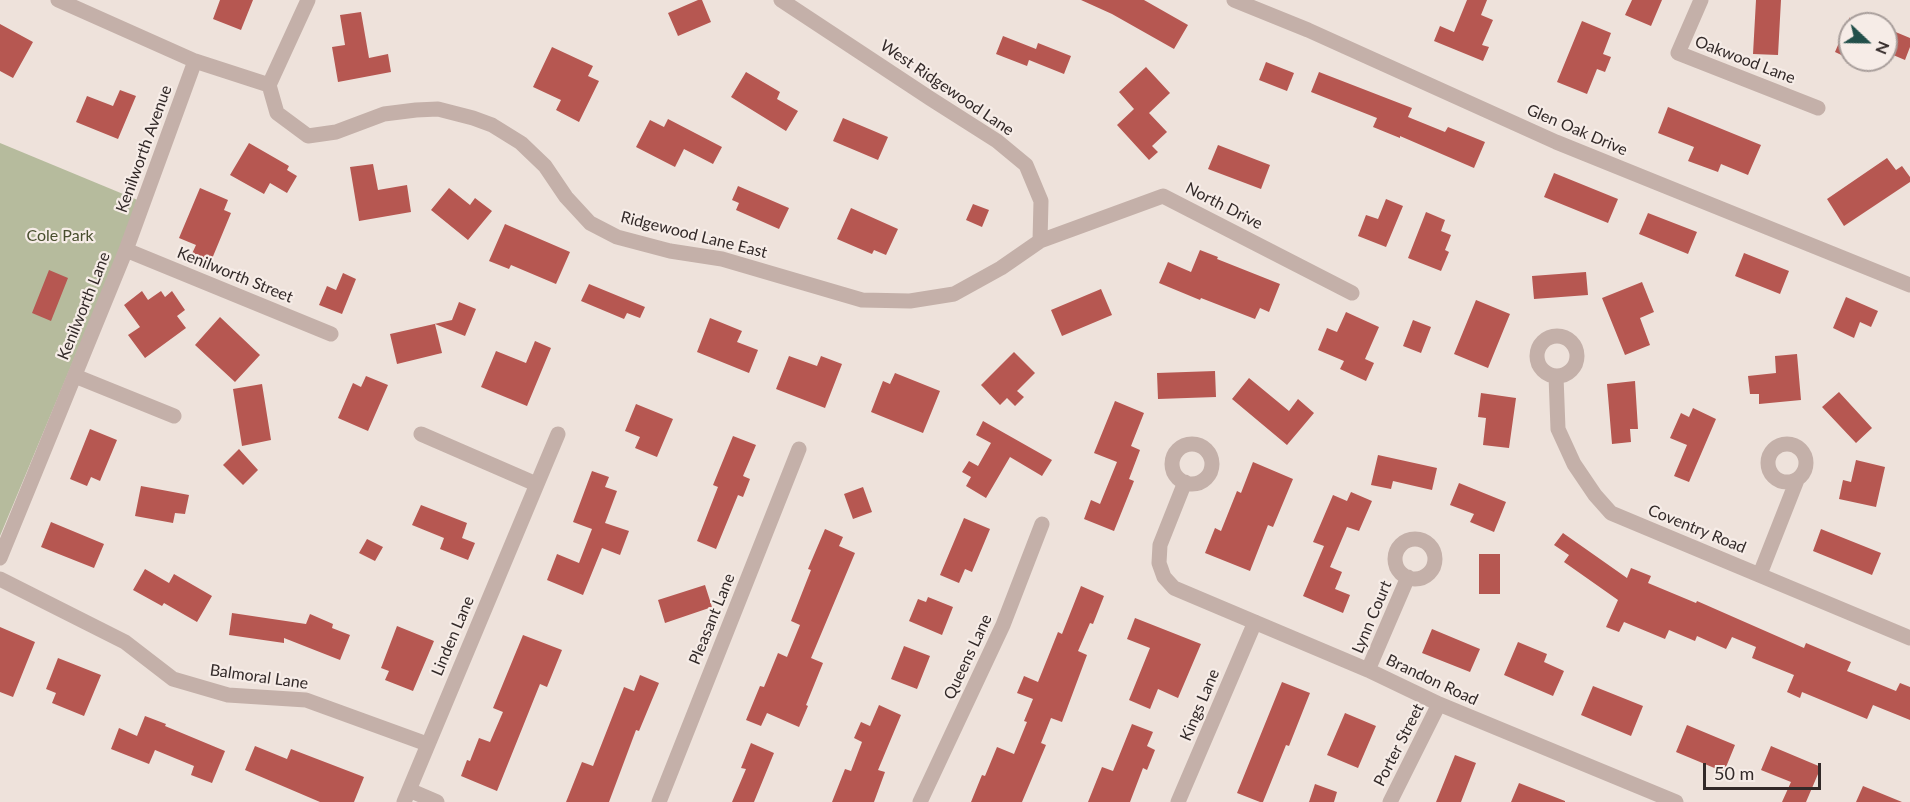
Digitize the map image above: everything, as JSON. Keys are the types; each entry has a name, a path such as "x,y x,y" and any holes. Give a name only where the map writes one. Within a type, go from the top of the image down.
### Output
{"street":[{"path":"57,0 195,61 269,85 308,0"},
{"name":"West Ridgewood Lane","path":"781,0 998,141 1026,165 1041,201 1040,241"},
{"name":"Glen Oak Drive","path":"1234,0 1308,30 1556,142 1910,285"},
{"name":"Oakwood Lane","path":"1701,0 1678,53 1818,108"},
{"name":"Kenilworth Avenue","path":"126,250 195,61"},
{"name":"Ridgewood Lane East","path":"269,85 277,114 308,136 336,132 384,114 416,110 438,108 473,118 492,125 521,143 545,166 566,197 590,223 617,237 670,251 722,259 862,300 910,301 954,294 1001,268 1040,241"},
{"name":"North Drive","path":"1040,241 1163,196 1352,293"},
{"name":"Kenilworth Street","path":"126,250 331,334"},
{"name":"Kenilworth Lane","path":"0,558 126,250"},
{"name":"Kenilworth Lane","path":"75,376 174,417"},
{"name":"Coventry Road","path":"1556,376 1557,429 1595,495 1611,513 1910,638"},
{"path":"422,434 536,484"},
{"name":"Linden Lane","path":"406,796 558,434"},
{"name":"Pleasant Lane","path":"659,802 799,449"},
{"path":"1760,574 1797,480"},
{"name":"Brandon Road","path":"1185,483 1160,545 1159,563 1164,577 1174,588 1368,670 1439,704 1676,802"},
{"name":"Queens Lane","path":"920,802 1003,625 1042,524"},
{"name":"Lynn Court","path":"1368,670 1408,577"},
{"name":"Balmoral Lane","path":"0,579 125,642 174,680 228,695 306,700 427,744"},
{"name":"Kings Lane","path":"1178,802 1255,622"},
{"name":"Porter Street","path":"1390,802 1439,704"},
{"path":"406,796 437,802"}],"green space":[{"name":"Cole Park","path":"0,143 140,201 0,536"}],"building":[{"path":"220,0 253,0 241,30 213,19"},
{"path":"702,0 711,22 678,36 668,13"},
{"path":"1081,0 1144,0 1188,25 1174,49 1112,14"},
{"path":"1467,0 1487,0 1481,15 1493,20 1482,45 1489,47 1483,61 1434,41 1440,26 1454,32"},
{"path":"1632,0 1662,0 1651,26 1625,15"},
{"path":"1756,0 1781,0 1778,55 1753,54"},
{"path":"361,12 369,58 388,54 391,72 338,82 332,47 345,45 340,15"},
{"path":"1582,21 1611,33 1603,54 1611,57 1605,72 1597,69 1587,94 1557,82"},
{"path":"0,24 33,42 13,78 0,71"},
{"path":"1898,33 1910,38 1910,47 1905,60 1898,57"},
{"path":"1003,36 1036,49 1038,43 1071,56 1064,74 1029,60 1027,66 996,54"},
{"path":"552,47 593,66 588,76 599,81 579,122 556,110 561,100 533,87"},
{"path":"1266,62 1294,73 1287,91 1259,80"},
{"path":"1146,67 1170,93 1149,113 1167,132 1152,146 1158,152 1149,160 1117,125 1134,109 1119,92"},
{"path":"746,72 780,92 777,99 798,111 786,131 731,97"},
{"path":"1319,72 1412,108 1408,117 1445,132 1448,127 1485,142 1474,168 1400,136 1400,138 1373,127 1377,118 1311,92"},
{"path":"120,90 136,96 118,139 76,122 87,96 113,106"},
{"path":"1668,107 1761,145 1748,175 1721,164 1718,172 1688,161 1694,147 1658,133"},
{"path":"843,118 888,137 878,160 833,141"},
{"path":"668,119 722,147 713,164 684,149 675,167 636,147 650,120 664,127"},
{"path":"249,143 289,166 287,170 297,176 287,193 270,183 264,194 230,175"},
{"path":"1218,145 1270,165 1261,189 1208,169"},
{"path":"1887,158 1896,170 1902,166 1910,177 1910,182 1844,226 1827,199"},
{"path":"373,164 378,190 407,185 411,212 359,221 350,167"},
{"path":"1554,173 1618,199 1608,223 1544,197"},
{"path":"738,186 789,208 779,229 736,210 739,203 732,200"},
{"path":"200,188 228,200 224,210 231,213 209,266 190,258 196,245 179,238"},
{"path":"449,188 470,205 475,198 492,211 468,240 431,210"},
{"path":"1386,199 1403,206 1386,247 1358,236 1366,215 1378,219"},
{"path":"973,204 989,210 982,227 966,220"},
{"path":"851,208 898,229 886,255 874,250 872,254 837,239"},
{"path":"1426,212 1445,220 1441,231 1451,235 1445,250 1449,252 1441,271 1408,258"},
{"path":"1648,213 1697,232 1688,254 1639,234"},
{"path":"505,224 570,252 556,284 511,265 509,269 489,261"},
{"path":"1200,250 1280,284 1269,312 1260,308 1255,319 1159,283 1168,262 1191,272"},
{"path":"1744,253 1789,271 1780,294 1735,276"},
{"path":"49,270 68,278 51,321 32,313"},
{"path":"1586,272 1588,295 1534,299 1532,276"},
{"path":"343,273 356,279 342,314 319,305 327,286 336,290"},
{"path":"1642,282 1654,312 1640,318 1650,345 1625,355 1602,298"},
{"path":"589,284 645,307 640,318 627,313 624,319 581,301"},
{"path":"1101,289 1112,315 1062,336 1051,310"},
{"path":"142,291 148,300 161,291 165,297 172,291 185,310 177,316 186,328 145,358 128,335 140,327 124,305"},
{"path":"1846,297 1878,311 1871,327 1860,322 1854,338 1833,328"},
{"path":"1476,300 1510,314 1488,368 1454,354"},
{"path":"459,302 476,309 465,336 435,324 442,353 397,364 390,334 452,320"},
{"path":"1346,312 1379,327 1365,359 1374,363 1366,381 1340,369 1344,361 1318,350 1327,328 1337,332"},
{"path":"220,317 260,355 235,382 195,345"},
{"path":"710,318 742,331 737,342 758,350 749,373 697,352"},
{"path":"1413,320 1431,327 1421,353 1403,346"},
{"path":"535,341 551,348 527,406 481,387 496,351 526,363"},
{"path":"1014,352 1035,373 1017,391 1024,397 1015,406 1007,398 1000,405 981,385"},
{"path":"1797,354 1801,400 1759,404 1759,394 1750,394 1748,376 1776,373 1775,356"},
{"path":"789,356 817,366 821,356 842,364 825,408 776,389"},
{"path":"1215,371 1216,397 1158,399 1157,373"},
{"path":"895,373 940,391 923,433 871,412 883,381 890,384"},
{"path":"366,376 388,385 368,431 338,418 353,383 361,387"},
{"path":"1249,378 1289,411 1298,399 1314,413 1287,445 1232,399"},
{"path":"1635,381 1638,429 1630,429 1631,442 1612,444 1607,384"},
{"path":"262,384 271,440 242,446 233,389"},
{"path":"1839,392 1872,428 1856,443 1822,407"},
{"path":"1481,393 1516,398 1509,448 1483,445 1486,418 1478,417"},
{"path":"1115,401 1144,413 1131,446 1140,450 1129,479 1134,481 1114,531 1084,519 1091,500 1100,504 1117,462 1094,453"},
{"path":"636,404 673,419 657,457 635,448 640,437 625,431"},
{"path":"1693,408 1716,419 1689,482 1674,476 1687,445 1670,438 1681,413 1689,417"},
{"path":"983,421 1052,460 1042,476 1010,457 986,498 966,486 971,477 962,472 969,461 978,466 991,443 976,435"},
{"path":"90,429 117,440 100,481 91,477 87,486 70,479"},
{"path":"733,436 756,445 743,476 750,479 743,497 738,495 716,549 697,541 718,487 713,485"},
{"path":"239,449 258,470 243,485 223,465"},
{"path":"1378,455 1437,468 1432,490 1393,481 1391,489 1371,485"},
{"path":"1856,460 1885,467 1876,507 1839,499 1843,480 1851,482"},
{"path":"1253,462 1293,479 1273,527 1268,525 1250,571 1205,553 1215,528 1221,531 1237,491 1241,493"},
{"path":"592,471 609,477 605,487 617,491 605,523 629,531 620,555 602,548 583,595 547,580 557,554 579,563 592,529 573,522"},
{"path":"1459,483 1506,502 1494,532 1470,522 1474,514 1450,505"},
{"path":"141,486 189,495 185,514 175,513 173,523 135,516"},
{"path":"863,487 872,512 853,519 844,494"},
{"path":"1351,492 1372,501 1359,531 1347,527 1330,567 1342,572 1335,589 1350,595 1343,613 1303,596 1324,546 1313,542 1333,495 1347,501"},
{"path":"421,505 467,523 462,538 475,543 468,560 440,549 444,538 412,525"},
{"path":"964,518 990,529 972,572 965,569 959,583 940,575"},
{"path":"51,522 104,544 94,568 41,547"},
{"path":"825,529 843,537 839,546 855,553 811,658 823,663 799,727 767,713 761,726 746,720 760,686 764,687 778,653 787,657 800,625 791,621 811,570 808,569"},
{"path":"1821,529 1881,553 1872,575 1813,551"},
{"path":"1563,533 1627,578 1631,568 1651,576 1648,583 1696,603 1697,601 1804,648 1806,643 1851,662 1847,671 1896,691 1900,683 1910,687 1910,720 1873,705 1867,719 1802,692 1800,698 1787,692 1794,675 1752,658 1756,647 1732,637 1726,649 1697,636 1695,641 1669,630 1665,639 1624,622 1619,632 1606,627 1618,600 1564,562 1569,555 1554,545"},
{"path":"367,539 383,547 375,561 359,553"},
{"path":"1479,554 1500,554 1500,594 1479,594"},
{"path":"145,569 169,583 174,574 212,596 197,622 164,603 162,606 133,590"},
{"path":"705,585 712,607 665,623 658,600"},
{"path":"1081,586 1104,596 1093,624 1090,623 1078,651 1087,655 1062,722 1051,718 1041,743 1046,745 1022,802 971,802 997,747 1014,754 1027,722 1024,721 1033,699 1017,693 1024,676 1038,682 1058,632 1062,634"},
{"path":"928,597 953,607 942,635 909,621 918,599 926,602"},
{"path":"232,613 306,624 310,614 333,624 332,628 350,635 340,660 284,638 284,643 229,635"},
{"path":"1135,618 1201,644 1178,698 1158,689 1150,709 1129,700 1150,648 1127,639"},
{"path":"397,626 434,641 413,691 385,680 389,671 381,668"},
{"path":"0,627 35,642 13,697 0,692"},
{"path":"1432,629 1480,649 1470,672 1422,653"},
{"path":"523,635 562,650 547,687 540,684 497,791 461,776 479,738 490,742 503,712 493,708"},
{"path":"1518,642 1547,654 1544,662 1564,671 1553,696 1504,675"},
{"path":"904,646 930,656 917,689 891,679"},
{"path":"58,658 101,675 84,716 52,703 56,693 46,689"},
{"path":"640,675 659,683 639,731 636,730 609,802 566,802 582,762 593,766 624,687 634,691"},
{"path":"1282,682 1310,693 1289,746 1286,745 1263,802 1260,802 1237,793"},
{"path":"1593,686 1643,706 1631,736 1581,715"},
{"path":"879,705 901,715 878,770 885,772 874,802 832,802 845,769 851,771 862,742 854,738 861,722 870,726"},
{"path":"1345,713 1376,726 1358,768 1327,755"},
{"path":"145,716 225,751 212,783 191,775 194,766 155,750 149,764 111,749 119,728 137,736"},
{"path":"1132,724 1153,732 1147,746 1155,750 1147,770 1143,768 1130,802 1088,802 1102,767 1113,771"},
{"path":"1687,725 1735,745 1724,772 1676,752"},
{"path":"751,743 774,753 754,802 732,802 746,769 741,768"},
{"path":"255,746 287,759 291,749 364,777 354,802 320,802 245,770"},
{"path":"1771,746 1821,767 1806,802 1782,802 1791,782 1761,770"},
{"path":"1455,755 1476,763 1461,802 1436,802"},
{"path":"1519,783 1565,801 1565,802 1511,802"},
{"path":"1315,784 1337,792 1334,802 1309,802"},
{"path":"1863,786 1902,802 1856,802"}]}
